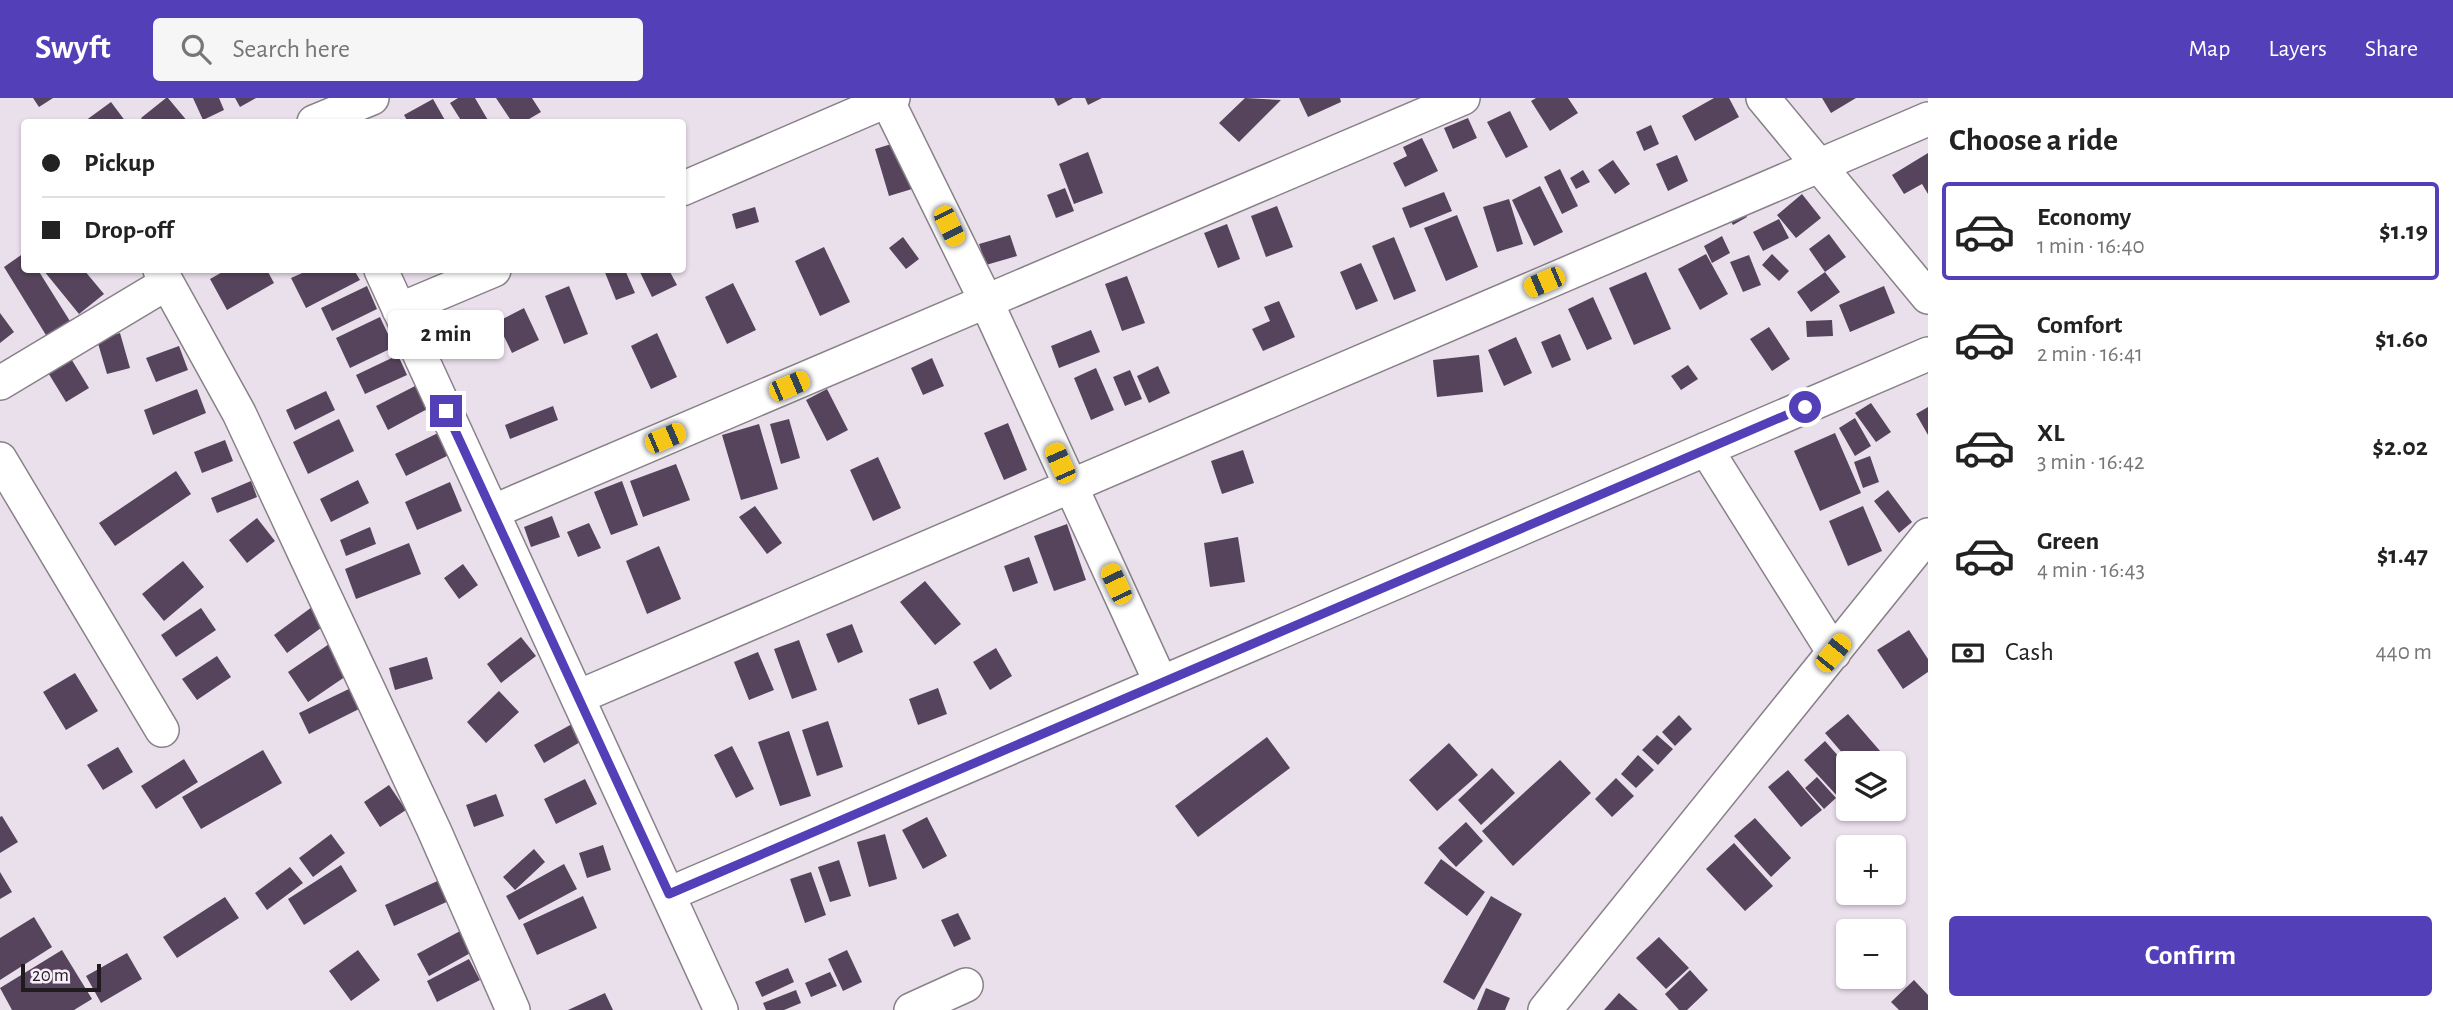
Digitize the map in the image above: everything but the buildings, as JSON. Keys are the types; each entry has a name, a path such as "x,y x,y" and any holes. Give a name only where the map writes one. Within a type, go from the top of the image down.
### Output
{"street":[{"path":"302,98 312,119"},
{"path":"320,119 372,98"},
{"path":"492,512 1463,98"},
{"path":"1763,98 1928,297"},
{"path":"686,187 889,99 986,301 1161,683"},
{"path":"578,697 1928,119"},
{"path":"382,273 721,1010"},
{"path":"399,310 487,273"},
{"path":"0,383 163,276 239,413 434,830 513,1010"},
{"path":"669,894 1928,354"},
{"path":"1706,449 1833,653"},
{"path":"0,459 162,730"},
{"path":"1545,1010 1928,535"},
{"path":"911,1010 966,985"}],"route":[{"path":"446,411 669,894 1805,407"}]}
